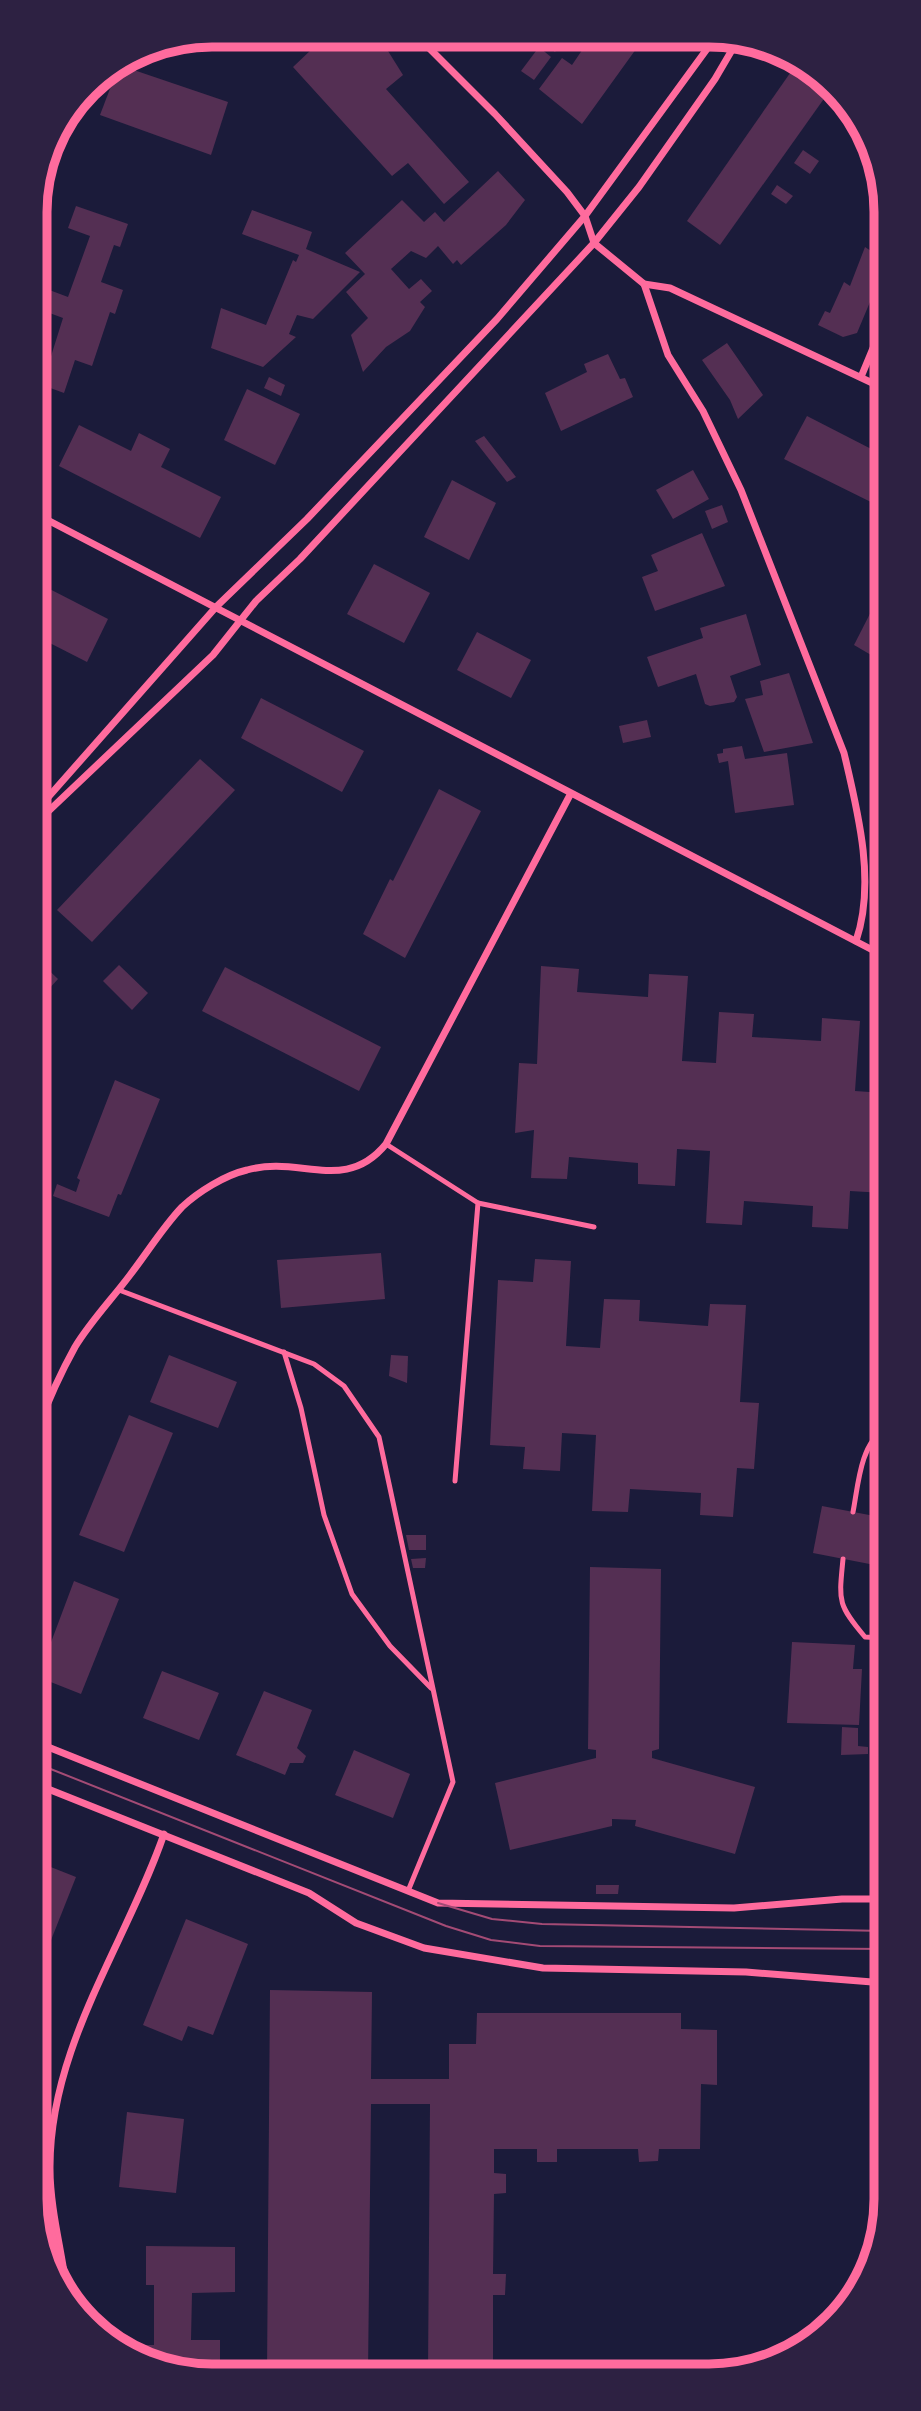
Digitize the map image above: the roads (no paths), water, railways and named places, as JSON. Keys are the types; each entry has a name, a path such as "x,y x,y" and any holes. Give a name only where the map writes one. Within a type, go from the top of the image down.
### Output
{"street":[{"path":"428,47 567,192 585,216 594,243 644,284 670,288 874,383"},
{"path":"48,798 216,607 307,519 450,369 585,216 708,47"},
{"path":"48,812 213,654 241,620 594,243 639,187 715,79 732,49"},
{"path":"644,284 668,355 703,411 741,490 844,753 854,794 866,887 864,917 856,941"},
{"path":"861,377 874,346"},
{"path":"48,520 874,950"},
{"path":"47,1403 77,1344 183,1207 213,1185 246,1170 275,1166 320,1170 358,1168 373,1159 386,1143 570,794"},
{"path":"47,1747 438,1903 734,1908 873,1899"},
{"path":"47,1789 309,1893 356,1923 424,1948 543,1968 746,1972 873,1982"},
{"path":"64,2270 50,2171 53,2125 69,2057 104,1967 153,1866 164,1833"}],"lane":[{"path":"386,1143 478,1203 594,1227"},
{"path":"455,1481 478,1203"},
{"path":"119,1290 314,1364 344,1386 379,1437 453,1782 408,1891"},
{"path":"284,1352 301,1408 324,1515 352,1594 390,1646 433,1690"},
{"path":"853,1512 864,1462 873,1439"},
{"path":"843,1559 839,1600 849,1618 865,1637 873,1637"}],"tram line":[{"path":"47,1768 446,1926 491,1940 540,1946 873,1949"},
{"path":"438,1903 492,1919 542,1924 873,1931"}]}
